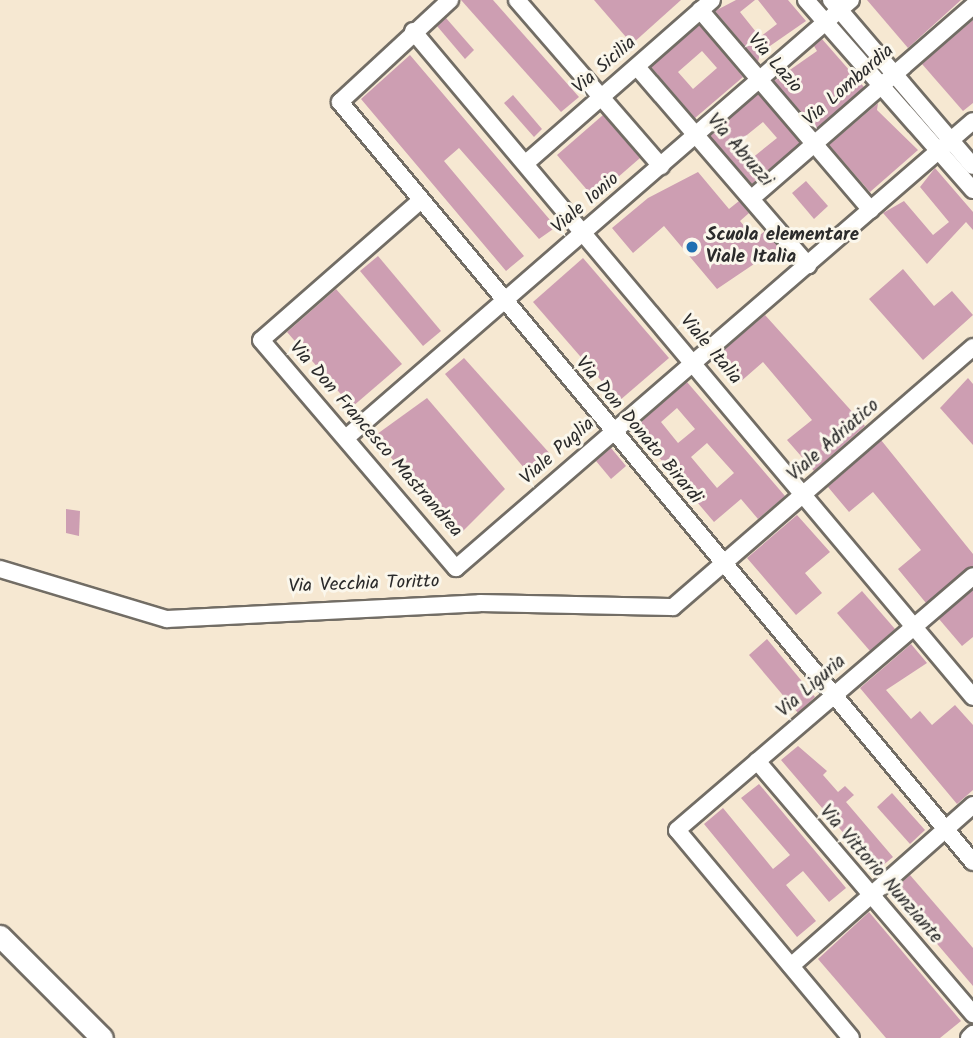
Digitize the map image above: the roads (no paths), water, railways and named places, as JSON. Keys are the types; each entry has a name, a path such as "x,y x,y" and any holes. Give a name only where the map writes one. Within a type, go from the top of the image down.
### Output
{"street":[{"path":"414,32 450,0"},
{"path":"517,0 661,166"},
{"path":"806,0 881,85 945,145 973,166"},
{"path":"841,3 945,145 973,190"},
{"name":"Viale Ionio","path":"347,437 504,304 825,22 841,3"},
{"name":"Via Sicilia","path":"526,163 706,5"},
{"name":"Via Lazio","path":"706,5 760,79 871,210"},
{"name":"Via Lombardia","path":"752,198 971,5"},
{"name":"Viale Italia","path":"414,32 973,697"},
{"name":"Via Don Donato Birardi","path":"414,32 340,102 721,565 973,862"},
{"name":"Via Abruzzi","path":"637,67 808,265"},
{"name":"Viale Puglia","path":"456,568 973,121"},
{"name":"Via Don Francesco Mastrandrea","path":"420,201 261,340 347,437 456,568"},
{"name":"Viale Adriatico","path":"721,565 973,346"},
{"name":"Via Vecchia Toritto","path":"0,569 166,619 480,603 673,607 721,565"},
{"name":"Via Liguria","path":"791,966 677,830 973,576"},
{"name":"Via Vittorio Nunziante","path":"757,761 867,896 973,1014"},
{"path":"851,1038 791,966 973,805"},
{"path":"0,936 102,1038"},
{"path":"969,1038 973,1034"}],"place":[{"name":"Scuola elementare Viale Italia","path":"692,247"}]}
